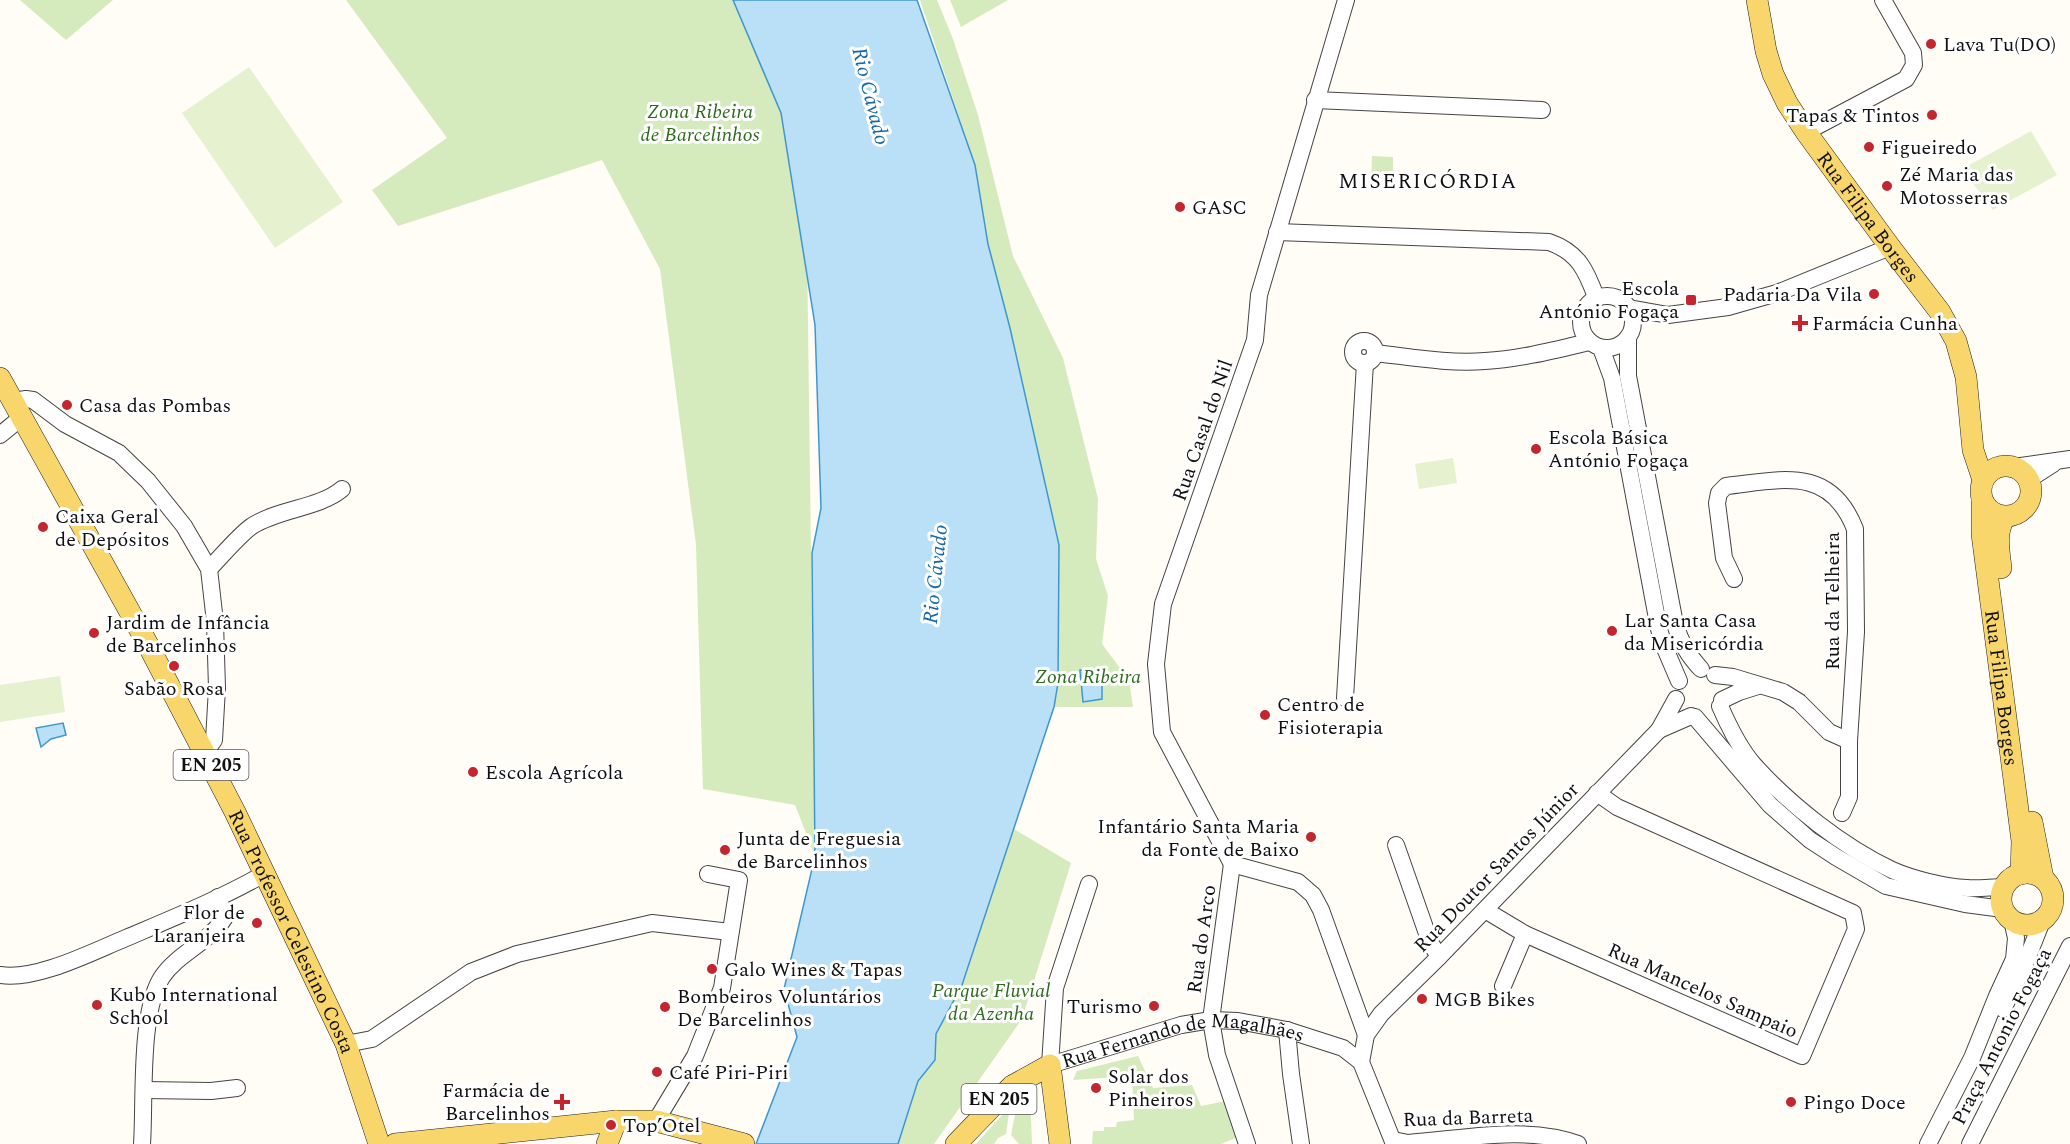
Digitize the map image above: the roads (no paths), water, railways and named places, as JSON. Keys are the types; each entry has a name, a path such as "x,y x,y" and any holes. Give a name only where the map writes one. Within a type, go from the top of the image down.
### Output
{"main road":[{"name":"Rua Filipa Borges","path":"1757,0 1766,51 1773,74 1787,103 1890,247 1940,312 1956,341 1966,377 1973,450 1982,490 1982,534 2022,841 2021,874"},
{"name":"Rua Professor Celestino Costa","path":"0,378 141,631 205,753 346,1044 379,1144"},
{"path":"1971,433 1987,454 2016,471 2031,493 2027,504 2019,513 2006,517 1991,512 1982,490 1992,470 2016,471"},
{"name":"Rua Filipa Borges","path":"2006,517 2001,523 1998,541 2011,664 2034,839 2054,882"},
{"path":"2031,873 2054,882 2054,910 2027,925 2007,915 2001,898 2004,887 2011,879 2021,874 2031,873"},
{"name":"Rua Fernando de Magalhães","path":"956,1144 1012,1086 1050,1065"},
{"name":"EN 205","path":"1050,1065 1060,1144"},
{"path":"607,1144 616,1121"},
{"path":"395,1144 616,1121 656,1121 744,1144"}],"street":[{"name":"Rua Casal do Nil","path":"1233,864 1162,732 1156,664 1163,604 1255,340 1259,295 1346,0"},
{"path":"1806,132 1906,79 1914,65 1913,53 1884,0"},
{"path":"1315,100 1542,110"},
{"path":"1277,232 1549,242 1565,247 1579,260 1596,297"},
{"path":"1629,308 1661,315 1728,307 1777,292 1890,247"},
{"path":"1556,350 1585,306 1596,297 1614,297 1623,301 1629,308 1633,322 1630,333 1628,376 1680,640 1687,655 1723,688 1721,703 1732,734 1753,764 1816,822 1846,843 1893,870 1968,889 2004,887"},
{"path":"1582,313 1581,329 1595,345 1612,378 1659,629 1679,681"},
{"path":"1345,698 1370,358 1486,361 1595,345 1616,347 1630,333 1661,315"},
{"path":"0,435 26,399 33,400 65,424 119,453 148,481 184,526 209,569 215,622 217,688 214,740 205,753"},
{"path":"2016,471 2065,460"},
{"name":"Rua da Telheira","path":"1734,579 1724,558 1718,503 1719,493 1726,486 1792,478 1812,483 1827,491 1841,503 1855,529 1856,632 1848,797 1842,813"},
{"path":"209,569 252,527 284,512 333,497 342,489"},
{"path":"1849,741 1829,732 1799,702 1783,692 1733,677 1708,672 1688,672 1679,681 1676,690 1676,699 1682,710 1693,716 1770,805 1810,840 1886,886 2007,915 2016,938 2014,959 1972,1058 1928,1144"},
{"path":"1693,716 1709,715 1721,703 1739,692 1758,686"},
{"name":"Rua Doutor Santos Júnior","path":"1366,1035 1381,1014 1659,730 1676,699"},
{"name":"Rua Doutor Santos Júnior","path":"1659,730 1693,716"},
{"name":"Rua Mancelos Sampaio","path":"1485,910 1525,934 1802,1056 1856,929 1853,913 1617,807 1597,793"},
{"path":"1396,845 1430,942 1439,957"},
{"path":"1233,864 1298,882 1313,895 1322,910 1366,1035 1361,1062 1394,1142"},
{"name":"Rua do Arco","path":"1233,864 1212,1020 1217,1055 1247,1144"},
{"path":"0,975 9,977 43,971 59,965 218,897 264,874"},
{"path":"656,1121 695,1056 722,988 739,880 708,874"},
{"path":"1050,1065 1055,988 1089,884"},
{"path":"142,1144 149,1018 153,997 163,976 219,927 225,917 218,897"},
{"path":"1972,1058 1996,1024 2054,910"},
{"path":"346,1044 372,1039 471,972 517,954 652,923 730,932"},
{"path":"1503,986 1525,934"},
{"name":"Praça Antonio Fogaça","path":"1970,1144 2070,946"},
{"name":"Rua Fernando de Magalhães","path":"1050,1065 1181,1025 1212,1020 1238,1021 1287,1030 1343,1048 1361,1062"},
{"path":"1287,1030 1301,1144"},
{"path":"144,1090 211,1091 237,1088"},
{"name":"Rua da Barreta","path":"1394,1142 1539,1134 1562,1138 1578,1144"}],"water":[{"name":"Rio Cávado","path":"733,0 917,0 975,165 988,244 1010,328 1059,545 1058,683 1054,707 962,985 936,1034 935,1060 918,1081 898,1144 756,1144 797,1037 784,989 815,856 812,553 821,508 815,325 781,113"},
{"path":"1080,670 1102,672 1102,699 1083,702"},
{"path":"63,723 66,735 51,739 41,747 36,728"}],"place":[{"name":"Lava Tu(DO)","path":"1931,44"},
{"name":"Tapas & Tintos","path":"1932,115"},
{"name":"Figueiredo","path":"1869,147"},
{"name":"Zé Maria das Motosserras","path":"1887,186"},
{"name":"GASC","path":"1180,207"},
{"name":"Padaria Da Vila","path":"1874,294"},
{"name":"Escola António Fogaça","path":"1691,300"},
{"name":"Farmácia Cunha","path":"1800,323"},
{"name":"Casa das Pombas","path":"67,405"},
{"name":"Escola Básica António Fogaça","path":"1536,449"},
{"name":"Caixa Geral de Depósitos","path":"43,527"},
{"name":"Lar Santa Casa da Misericórdia","path":"1612,631"},
{"name":"Jardim de Infância de Barcelinhos","path":"94,633"},
{"name":"Sabão Rosa","path":"174,666"},
{"name":"Centro de Fisioterapia","path":"1265,715"},
{"name":"Escola Agrícola","path":"473,772"},
{"name":"Infantário Santa Maria da Fonte de Baixo","path":"1311,837"},
{"name":"Junta de Freguesia de Barcelinhos","path":"725,850"},
{"name":"Flor de Laranjeira","path":"257,923"},
{"name":"Galo Wines & Tapas","path":"712,969"},
{"name":"MGB Bikes","path":"1422,999"},
{"name":"Kubo International School","path":"97,1005"},
{"name":"Turismo","path":"1154,1006"},
{"name":"Bombeiros Voluntários De Barcelinhos","path":"665,1007"},
{"name":"Café Piri-Piri","path":"657,1072"},
{"name":"Solar dos Pinheiros","path":"1096,1088"},
{"name":"Farmácia de Barcelinhos","path":"562,1102"},
{"name":"Pingo Doce","path":"1791,1102"},
{"name":"Top’Otel","path":"611,1125"}],"district":[{"name":"MISERICÓRDIA","path":"1428,181"}],"park label":[{"name":"Zona Ribeira de Barcelinhos","path":"700,122"},
{"name":"Zona Ribeira","path":"1088,676"},
{"name":"Parque Fluvial da Azenha","path":"991,1002"}]}
